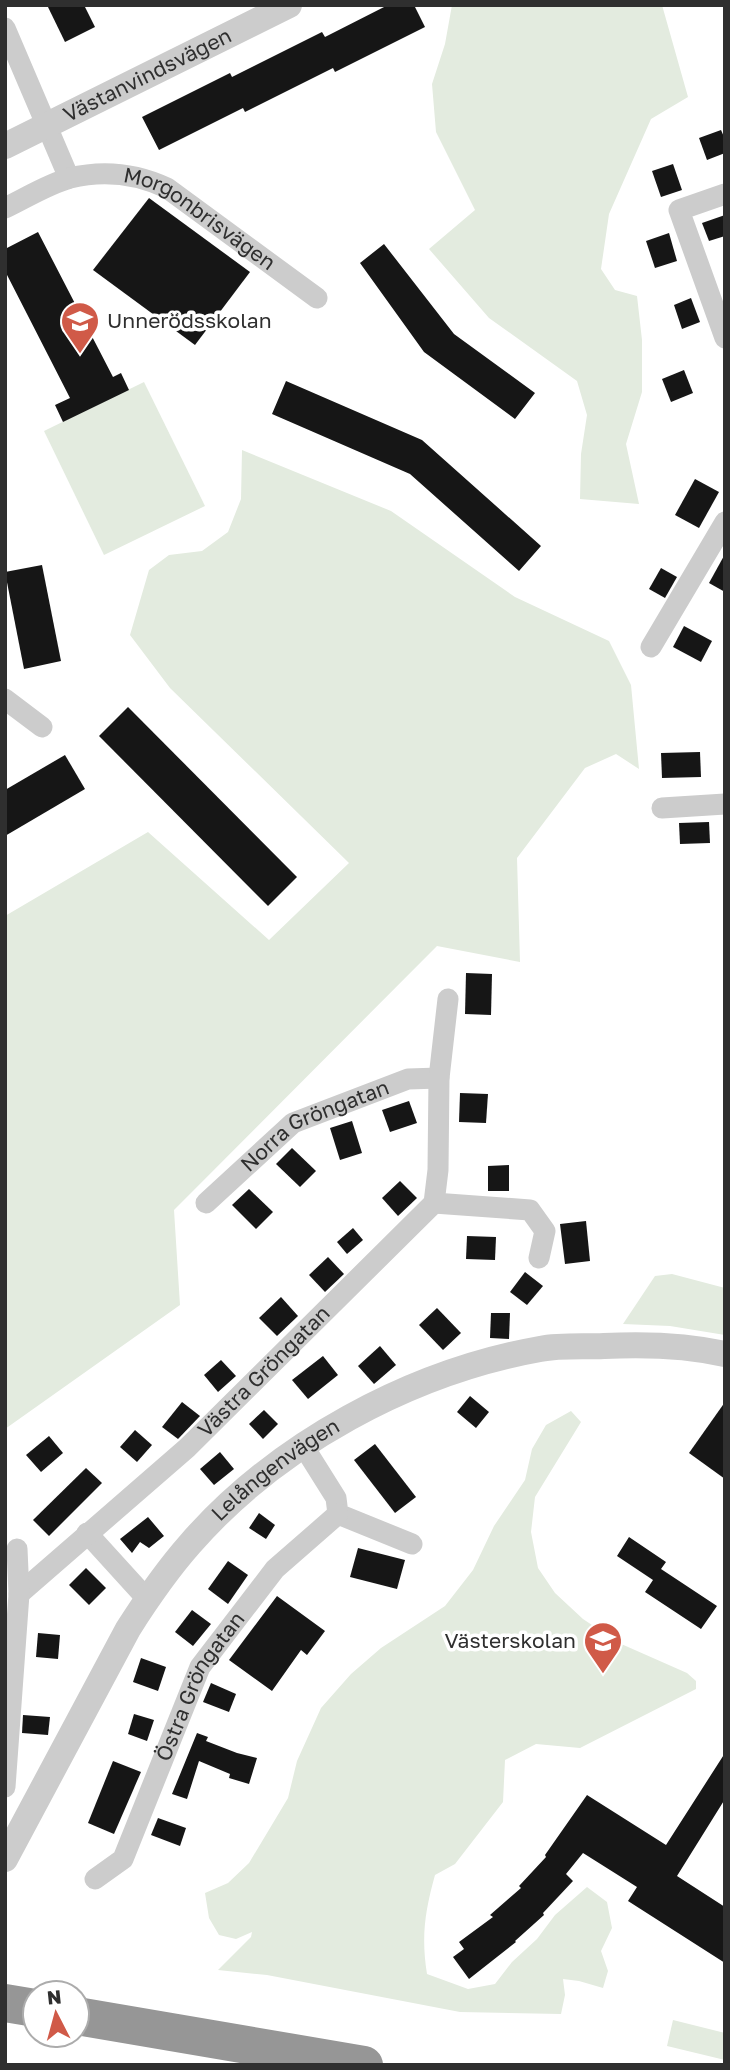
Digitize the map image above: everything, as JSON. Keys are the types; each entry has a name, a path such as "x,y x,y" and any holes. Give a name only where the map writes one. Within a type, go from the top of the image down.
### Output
{"highway":[{"path":"91,2018 364,2065"}],"street":[{"name":"Västanvindsvägen","path":"5,146 289,5"},
{"path":"5,28 69,178"},
{"name":"Morgonbrisvägen","path":"5,208 69,178 100,174 149,180 167,188 317,298"},
{"path":"725,194 679,211 725,338"},
{"path":"651,647 725,522"},
{"path":"5,699 42,727"},
{"path":"662,808 725,804"},
{"path":"448,999 439,1078 438,1170 434,1203 530,1210 545,1231 539,1258"},
{"name":"Norra Gröngatan","path":"206,1203 292,1123 408,1079 439,1078"},
{"name":"Västra Gröngatan","path":"19,1594 187,1448 434,1203"},
{"name":"Lelångenvägen","path":"5,1859 128,1629 147,1599 191,1543 228,1505 304,1447 387,1398 470,1365 543,1349 629,1345 697,1348 725,1354"},
{"path":"304,1447 336,1498 338,1514 412,1544"},
{"name":"Östra Gröngatan","path":"95,1879 123,1859 200,1667 275,1569 338,1514"},
{"path":"87,1533 147,1599"},
{"path":"5,1787 19,1594 17,1549"}],"shaded area":[{"path":"452,5 662,5 688,97 651,119 609,214 601,269 615,290 637,296 642,340 642,392 626,444 639,504 580,499 581,454 587,415 577,381 489,318 429,249 475,210 436,132 432,84 445,44"},
{"path":"144,382 205,506 104,555 44,431"},
{"path":"242,450 391,511 515,597 609,641 631,685 639,769 616,754 585,768 517,858 520,962 437,946 174,1210 180,1305 5,1429 5,916 148,832 269,940 349,863 170,688 130,635 149,570 169,555 202,551 228,532 241,499"},
{"path":"672,1274 725,1288 725,1335 670,1326 623,1324 655,1276"},
{"path":"571,1411 581,1422 535,1497 531,1532 538,1568 555,1593 583,1619 619,1643 687,1673 696,1681 696,1689 580,1748 536,1744 505,1760 503,1802 455,1864 435,1875 426,1912 424,1948 427,1974 468,1989 495,1984 512,1962 537,1939 555,1915 587,1887 607,1902 612,1928 601,1951 608,1971 603,1988 563,1979 565,1995 561,2014 460,2012 267,1975 218,1970 251,1937 252,1932 236,1939 219,1935 209,1918 205,1893 228,1883 249,1863 288,1798 297,1761 321,1708 351,1674 381,1648 445,1606 473,1570 494,1526 525,1480 532,1449 546,1425"},
{"path":"673,2020 725,2033 725,2060 667,2046"}],"building":[{"path":"47,5 84,5 95,27 65,42"},
{"path":"388,5 414,5 425,27 335,72 333,68 245,112 243,108 159,150 142,117 230,73 232,77 322,32 325,37"},
{"path":"721,130 725,139 725,153 707,160 699,138"},
{"path":"673,164 682,190 661,197 652,171"},
{"path":"149,198 250,272 195,345 93,270"},
{"path":"725,215 725,236 709,241 702,223"},
{"path":"38,232 113,377 121,373 129,390 63,422 55,405 70,398 5,271 5,249"},
{"path":"669,233 677,261 655,268 646,241"},
{"path":"384,244 454,334 535,393 515,419 424,352 360,263"},
{"path":"691,298 700,322 682,329 674,305"},
{"path":"684,370 693,393 671,402 662,379"},
{"path":"286,381 422,440 541,546 519,571 410,474 272,414"},
{"path":"695,479 719,492 699,528 675,515"},
{"path":"725,554 725,592 709,583"},
{"path":"42,565 61,661 24,669 5,572"},
{"path":"661,568 677,577 665,598 649,589"},
{"path":"684,626 712,641 701,662 673,647"},
{"path":"128,707 297,877 268,906 99,736"},
{"path":"700,752 701,777 662,778 661,753"},
{"path":"65,755 85,789 5,836 5,790"},
{"path":"709,822 710,843 680,844 679,823"},
{"path":"466,973 492,974 491,1015 465,1014"},
{"path":"460,1093 488,1094 486,1123 459,1122"},
{"path":"409,1101 417,1123 390,1132 382,1110"},
{"path":"352,1121 362,1153 340,1160 330,1128"},
{"path":"292,1148 316,1171 300,1187 276,1164"},
{"path":"509,1165 509,1191 488,1191 488,1166"},
{"path":"400,1181 417,1198 398,1216 382,1198"},
{"path":"249,1189 273,1212 256,1229 232,1205"},
{"path":"586,1221 590,1261 565,1264 560,1224"},
{"path":"353,1228 363,1240 347,1254 337,1242"},
{"path":"467,1236 496,1237 495,1260 466,1259"},
{"path":"328,1257 344,1274 325,1292 309,1275"},
{"path":"525,1272 543,1286 527,1305 510,1292"},
{"path":"281,1297 298,1316 277,1336 259,1318"},
{"path":"437,1308 461,1333 443,1350 419,1325"},
{"path":"491,1313 510,1313 509,1339 490,1338"},
{"path":"380,1346 396,1365 374,1384 358,1366"},
{"path":"323,1356 338,1375 308,1399 292,1380"},
{"path":"221,1360 236,1376 218,1392 204,1375"},
{"path":"470,1396 489,1412 476,1428 457,1412"},
{"path":"182,1402 200,1416 178,1439 162,1427"},
{"path":"725,1402 725,1479 689,1453"},
{"path":"264,1410 278,1424 263,1439 249,1424"},
{"path":"135,1430 152,1445 137,1462 120,1447"},
{"path":"49,1436 63,1453 41,1472 26,1455"},
{"path":"375,1444 416,1497 395,1513 354,1460"},
{"path":"220,1452 234,1469 214,1485 200,1469"},
{"path":"86,1468 102,1483 49,1536 33,1520"},
{"path":"259,1513 275,1525 266,1539 249,1528"},
{"path":"148,1517 164,1536 149,1548 140,1542 132,1553 120,1539"},
{"path":"629,1537 666,1562 661,1569 717,1606 701,1629 645,1592 653,1580 617,1556"},
{"path":"358,1548 405,1560 397,1589 350,1577"},
{"path":"228,1561 248,1575 228,1604 208,1589"},
{"path":"86,1568 106,1588 89,1605 69,1585"},
{"path":"277,1596 325,1631 307,1655 301,1650 272,1691 229,1660"},
{"path":"192,1610 211,1624 193,1646 175,1632"},
{"path":"38,1633 60,1635 58,1659 36,1657"},
{"path":"141,1658 166,1667 158,1691 133,1682"},
{"path":"211,1683 236,1694 229,1712 203,1702"},
{"path":"134,1714 154,1720 147,1741 128,1734"},
{"path":"23,1715 50,1717 48,1735 22,1733"},
{"path":"197,1733 208,1737 206,1741 257,1758 249,1784 229,1778 230,1774 199,1761 187,1799 172,1794"},
{"path":"725,1753 725,1799 677,1876 725,1907 725,1963 628,1901 637,1887 583,1853 566,1874 573,1881 544,1915 516,1942 469,1979 453,1957 464,1949 459,1942 493,1917 490,1915 521,1888 519,1886 546,1857 587,1795 666,1845"},
{"path":"113,1761 141,1772 114,1834 88,1823"},
{"path":"158,1818 186,1828 180,1846 151,1835"}],"place":[{"name":"Unnerödsskolan","path":"80,355"},
{"name":"Västerskolan","path":"603,1675"}]}
